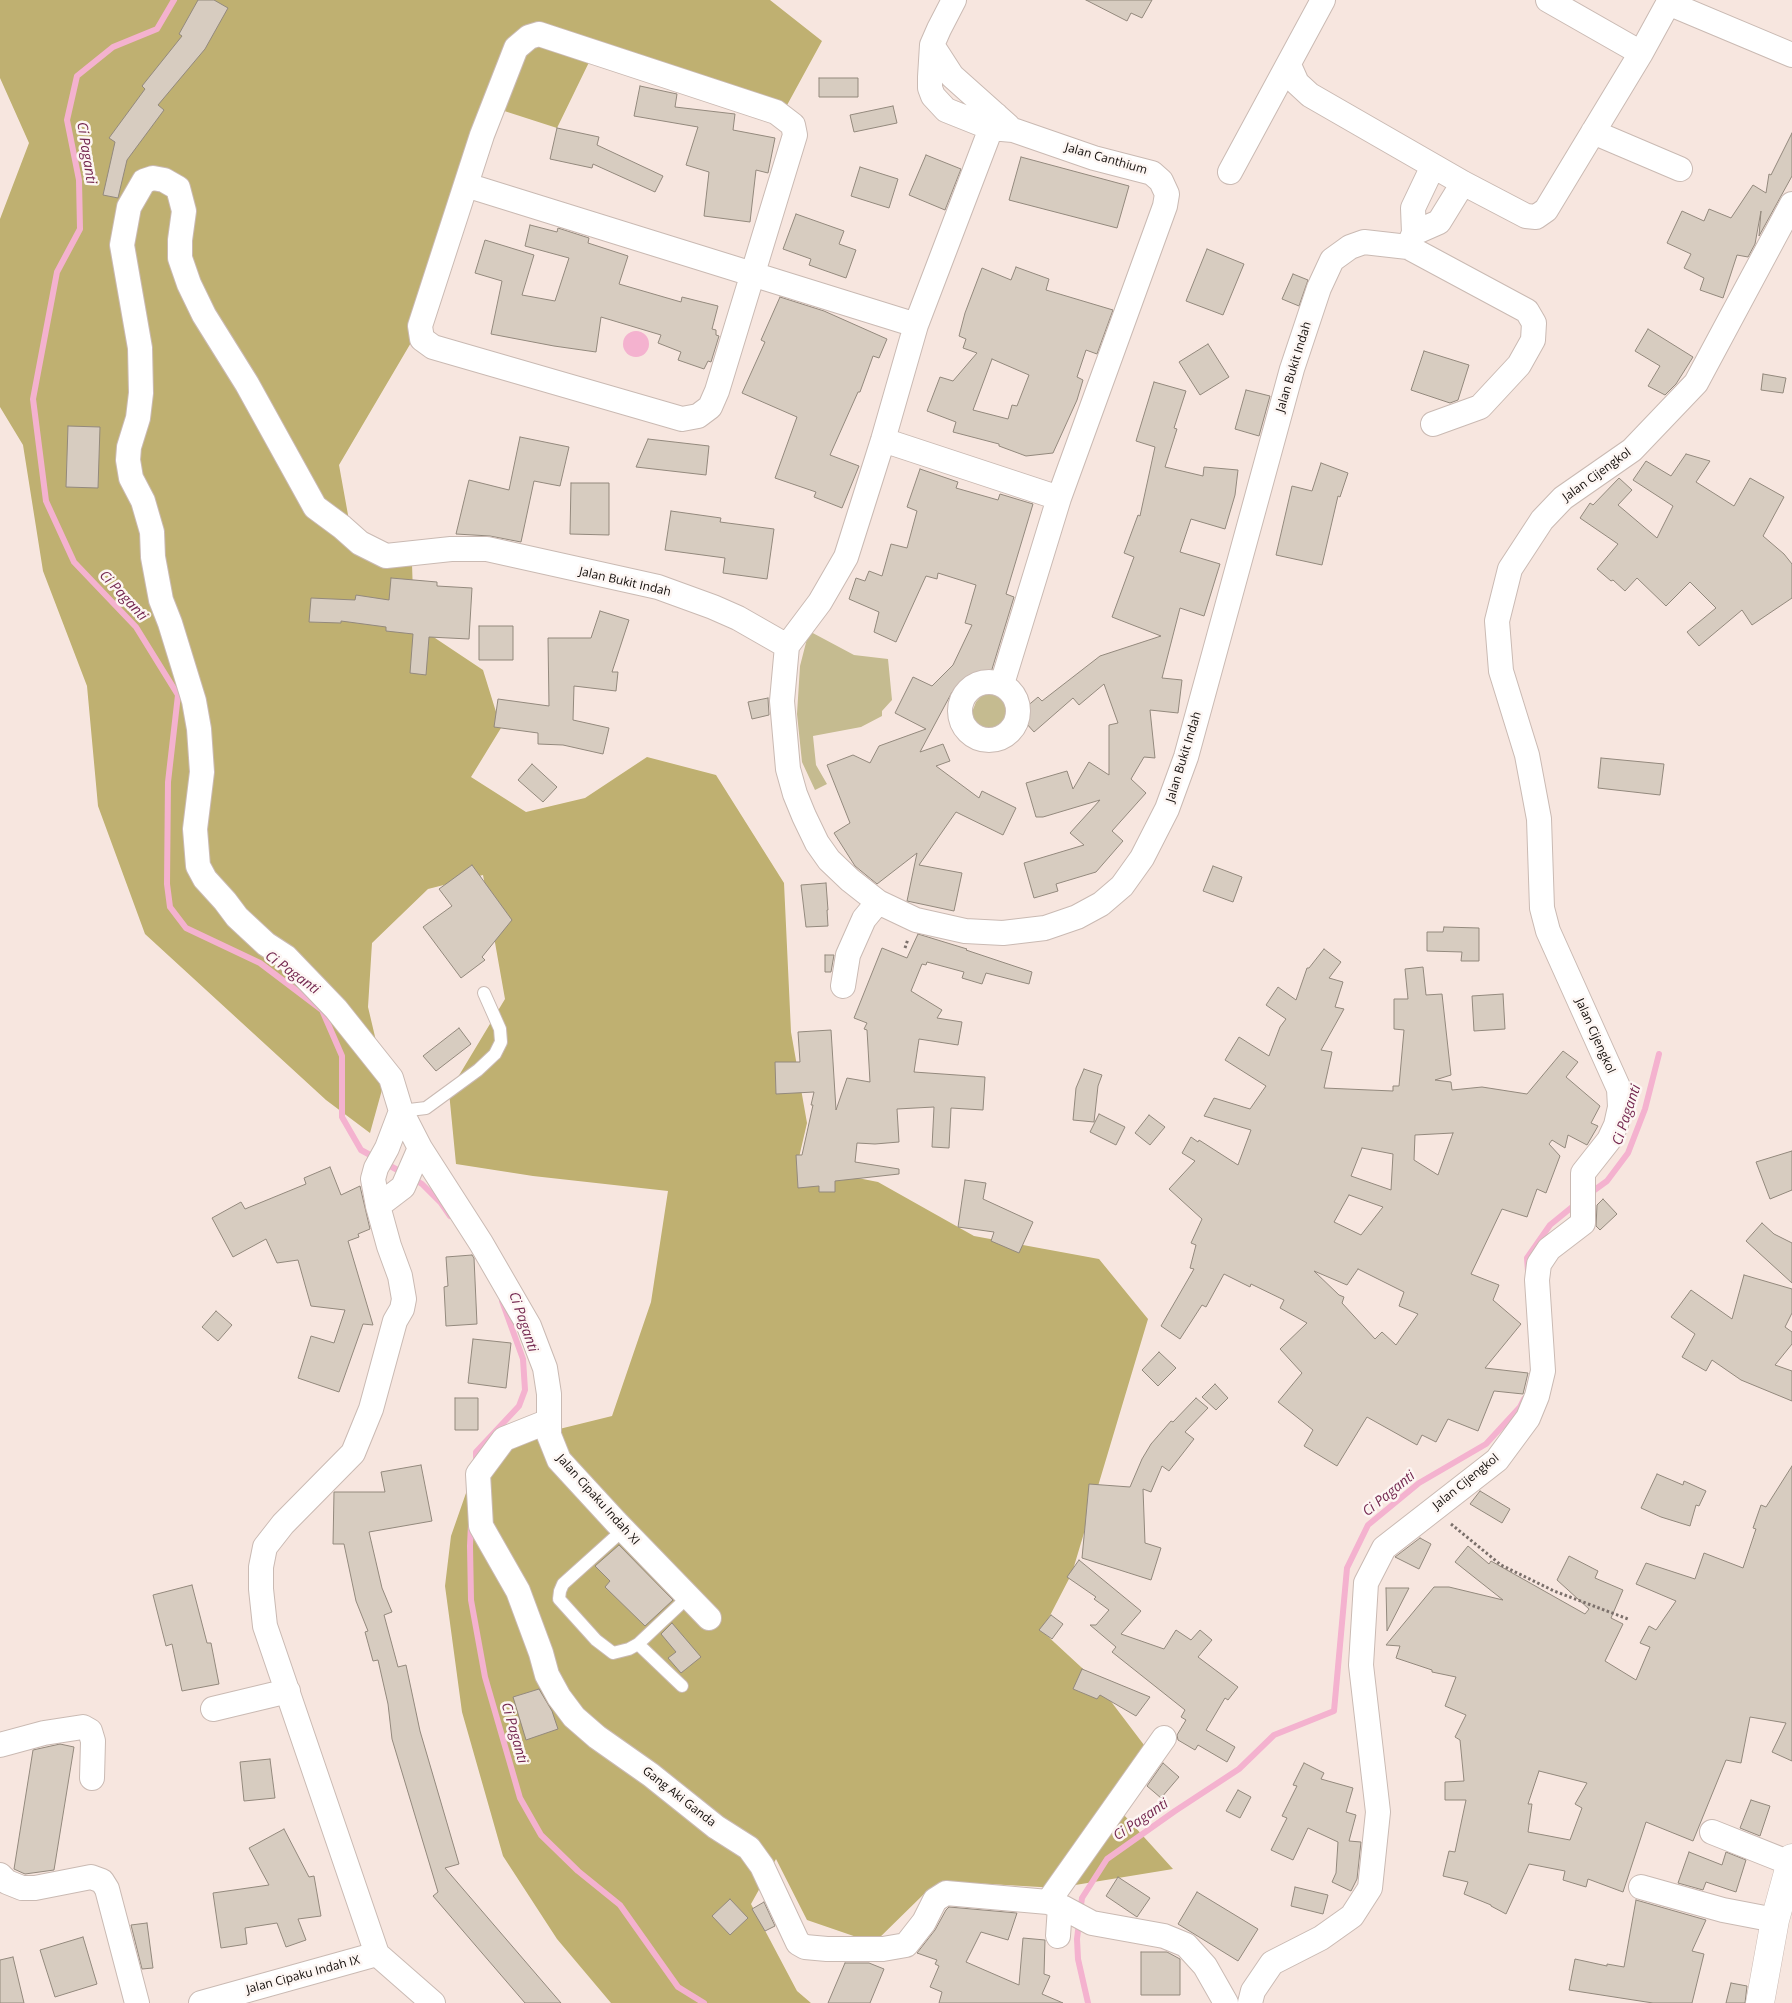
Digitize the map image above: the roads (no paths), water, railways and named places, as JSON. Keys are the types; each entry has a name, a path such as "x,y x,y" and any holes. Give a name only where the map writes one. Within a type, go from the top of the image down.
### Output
{"street":[{"name":"Jalan Canthium","path":"954,0 932,45 930,88 933,96 946,110 1000,124 1094,158 1152,173 1161,181 1167,194 1165,206 1160,215 1059,498"},
{"path":"1230,172 1323,0"},
{"path":"1548,0 1642,53"},
{"path":"1289,65 1297,83 1310,95 1463,183 1526,216 1536,217 1546,210 1642,53 1669,1 1792,55"},
{"path":"539,34 776,112 793,125 795,135 717,391 710,407 698,416 682,419 433,347 422,339 420,326 466,185 482,135 516,48 530,37 539,34"},
{"path":"787,646 820,602 846,557 883,440 916,325 1000,124"},
{"path":"1593,132 1680,169"},
{"path":"1411,240 1412,208 1433,166"},
{"name":"Jalan Bukit Indah","path":"402,1112 391,1078 336,1009 286,957 266,944 237,917 205,879 198,866 196,829 202,772 199,729 189,684 170,622 161,600 153,557 152,532 143,501 131,478 128,460 129,447 138,418 141,394 140,348 122,245 129,207 144,181 153,178 164,180 178,188 184,211 180,240 180,258 189,284 204,315 247,384 315,507 342,527 360,544 386,556 451,548 486,549 658,587 738,618 787,646 782,711 788,769 795,794 817,843 829,860 878,902 916,920 965,931 1002,933 1045,928 1076,917 1101,904 1122,886 1150,843 1177,785 1292,370 1319,288 1332,260 1350,248 1364,242 1411,240"},
{"path":"1411,240 1439,222 1463,183"},
{"path":"466,185 916,325"},
{"name":"Jalan Cijengkol","path":"1250,2003 1253,1991 1272,1963 1321,1938 1352,1916 1370,1888 1378,1812 1361,1665 1366,1583 1384,1548 1497,1460 1528,1418 1537,1396 1543,1371 1538,1280 1540,1264 1549,1249 1583,1223 1583,1173 1609,1140 1616,1125 1620,1107 1618,1090 1546,923 1542,908 1540,819 1527,755 1501,670 1497,621 1510,570 1542,520 1563,498 1632,450 1696,383 1792,204"},
{"path":"1411,240 1527,311 1534,323 1533,340 1519,365 1480,407 1433,424"},
{"path":"883,440 1059,498 1002,684"},
{"path":"843,986 848,955 864,918 878,902"},
{"path":"402,1112 387,1148 376,1168 373,1179 387,1200 389,1246 400,1276 404,1299 402,1309 395,1321 371,1409 353,1453 283,1524 265,1547 261,1567 265,1626 377,1954 433,2003"},
{"name":"Jalan Cipaku Indah XI","path":"402,1112 416,1157 482,1243 529,1326 545,1368 549,1394 549,1436 559,1460 623,1530 709,1618"},
{"path":"387,1200 403,1187 416,1157"},
{"name":"Gang Aki Ganda","path":"549,1421 504,1438 478,1474 481,1526 518,1591 541,1653 547,1675 559,1697 574,1717 716,1827 749,1848 762,1866 798,1943 805,1947 827,1949 883,1949 906,1945 924,1922 935,1900 946,1893 1058,1906"},
{"path":"213,1709 288,1691"},
{"path":"0,1745 44,1733 83,1727 90,1732 93,1741 92,1778"},
{"path":"1058,1936 1058,1906 1164,1738"},
{"path":"1712,1832 1791,1860 1764,2002"},
{"path":"0,1875 7,1882 22,1888 35,1888 92,1877 102,1882 107,1889 137,2003"},
{"path":"1642,1886 1722,1910 1782,1909"},
{"path":"1058,1906 1092,1923 1164,1936 1186,1945 1205,1966 1226,2003"},
{"name":"Jalan Cipaku Indah IX","path":"201,2003 377,1954"}],"lane":[{"path":"402,1112 426,1108 478,1070 495,1054 501,1042 500,1029 484,992"},
{"path":"623,1530 562,1584 559,1599 596,1640 613,1653 629,1649 638,1644 688,1597"},
{"path":"638,1644 682,1686"}],"waterway":[{"name":"Ci Paganti","path":"174,0 157,29 113,47 77,76 67,120 79,180 80,229 57,272 33,399 46,501 74,562 136,627 178,695 168,782 167,884 170,907 186,928 260,963 322,1010 342,1056 342,1117 361,1150 403,1173"},
{"name":"Ci Paganti","path":"1589,1194 1607,1181 1628,1153 1645,1109 1659,1054"},
{"name":"Ci Paganti","path":"412,1178 422,1184 441,1203 450,1216"},
{"name":"Ci Paganti","path":"1528,1271 1527,1258 1550,1225 1577,1203"},
{"name":"Ci Paganti","path":"476,1464 476,1452 519,1406 525,1390 523,1359 502,1301"},
{"name":"Ci Paganti","path":"1080,1912 1082,1898 1107,1859 1239,1769 1274,1735 1334,1711 1347,1568 1368,1525 1419,1483 1486,1444 1520,1407 1524,1399"},
{"name":"Ci Paganti","path":"471,1524 471,1600 485,1677 520,1798 541,1835 578,1871 620,1905 678,1987 704,2003"},
{"name":"Ci Paganti","path":"1079,1922 1077,1939 1078,1959 1088,2003"}]}
